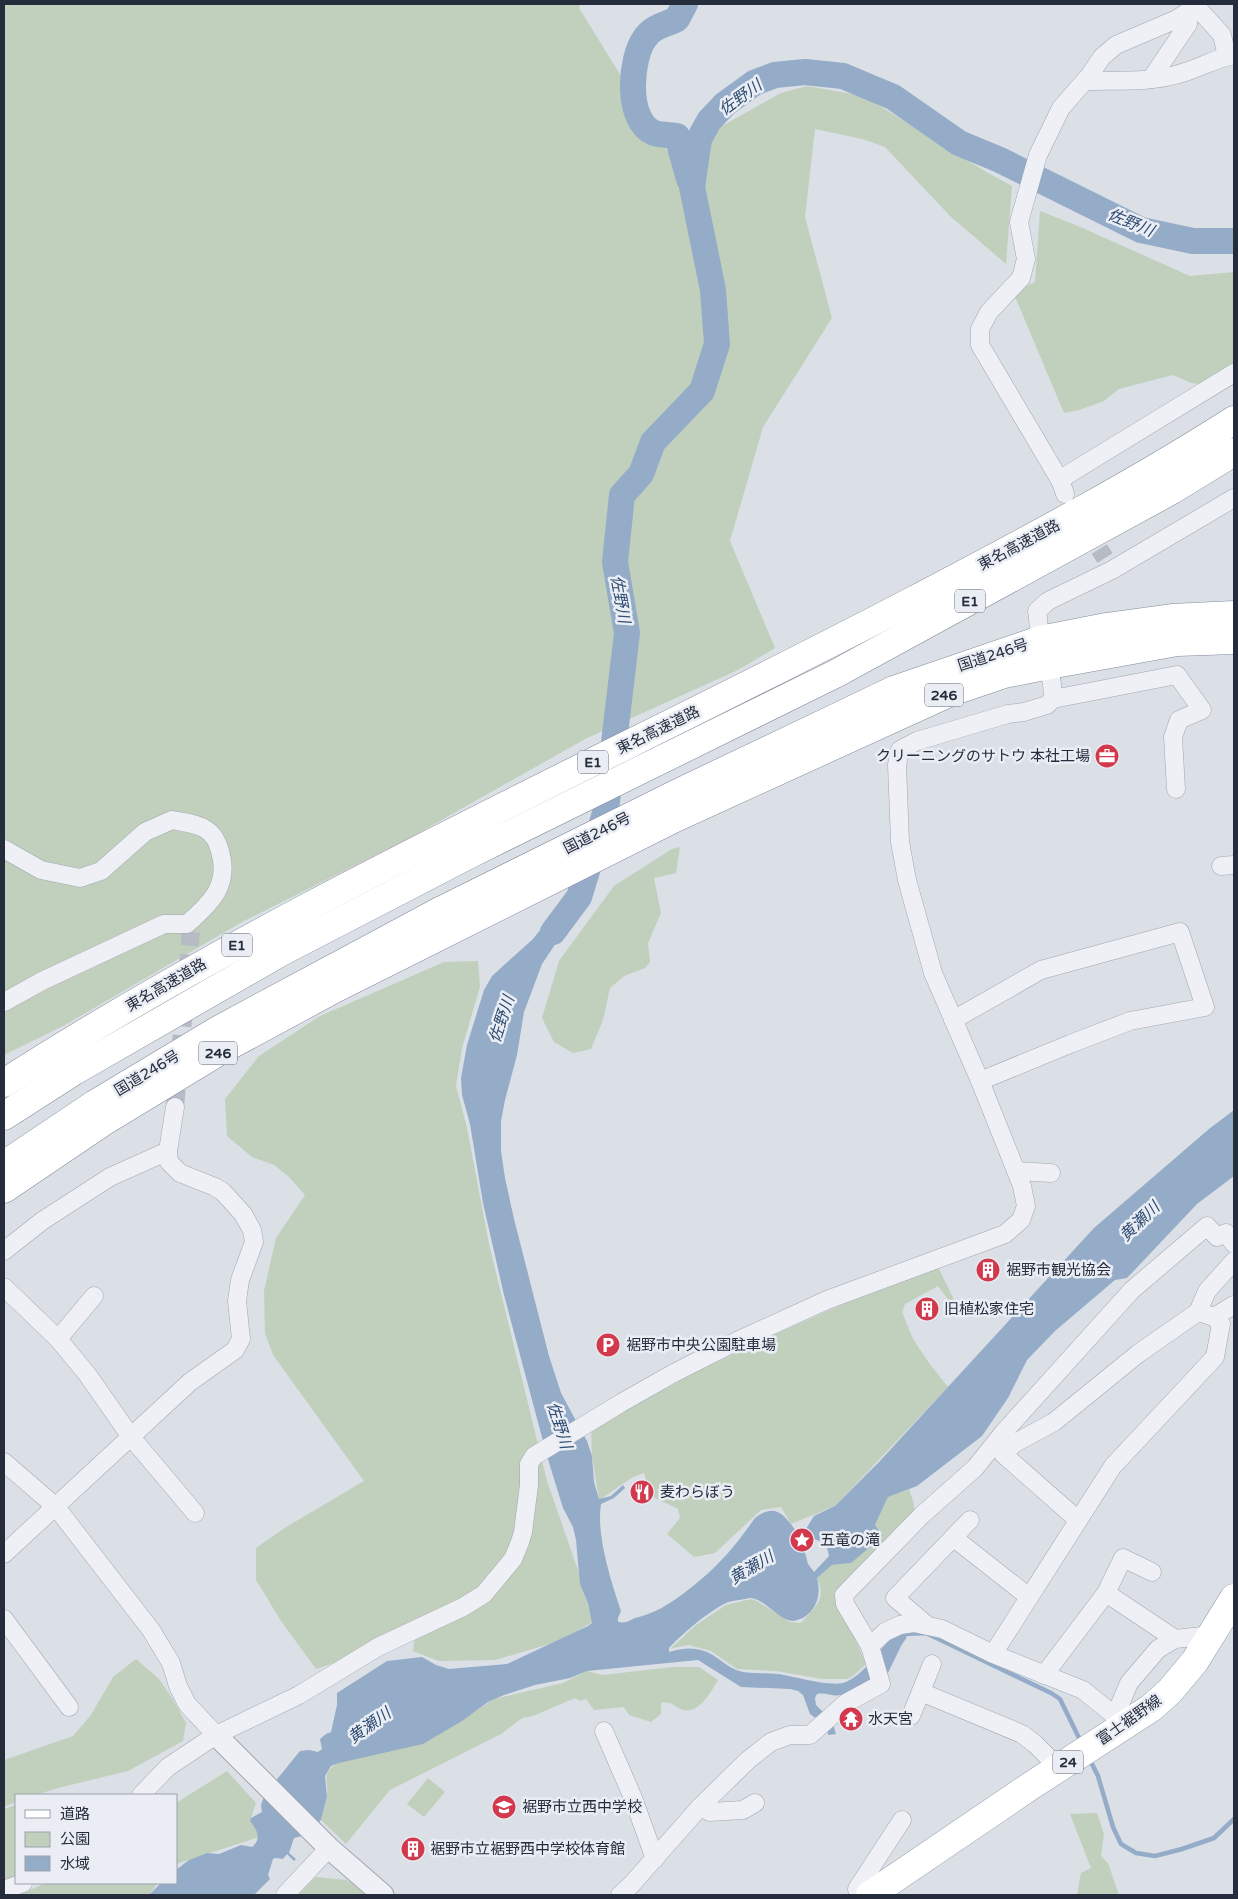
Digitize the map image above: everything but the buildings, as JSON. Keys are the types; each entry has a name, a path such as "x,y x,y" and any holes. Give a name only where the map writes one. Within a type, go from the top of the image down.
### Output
{"main road":[{"name":"東名高速道路","path":"4,1083 185,974 328,896 478,818 708,706 1052,528 1168,462 1234,420"},
{"name":"東名高速道路","path":"4,1116 74,1071 247,971 472,853 837,673 1172,490 1234,452"},
{"name":"国道246号","path":"4,1165 95,1104 220,1029 441,924 676,806 894,690 1040,640 1106,627 1172,618 1234,615"},
{"name":"国道246号","path":"676,806 951,692 1004,674 1177,642 1234,640"},
{"name":"国道246号","path":"4,1190 106,1120 223,1050 336,988 441,924"},
{"name":"富士裾野線","path":"870,1895 1059,1768 1117,1722 1151,1708 1170,1691 1195,1661 1234,1598"}],"street":[{"path":"1085,81 1151,79 1182,73 1230,56 1222,35 1192,6"},
{"path":"1151,79 1188,24 1192,6"},
{"path":"1192,6 1177,19 1116,45 1102,57 1085,81 1061,108 1038,155 1018,222 1026,259 1021,278 989,312 980,329 980,345 1063,488 1067,474 1234,373"},
{"path":"1053,699 1049,665 1040,640 1038,611 1048,601 1109,564 1234,498"},
{"path":"142,1794 168,1767 216,1734 299,1695 378,1647 463,1607 484,1594 513,1559 520,1542 529,1485 529,1464 534,1456 586,1424 704,1358 827,1300 1005,1234 1021,1220 1026,1206 1022,1186 980,1081 933,973 907,880 900,842 897,765 900,750 917,741 1008,714 1024,712 1046,705 1053,699 1177,675 1202,710 1179,720 1174,737 1176,789"},
{"path":"4,849 41,870 80,878 101,871 145,832 172,820 205,829 213,836 218,846 223,870 220,885 215,896 189,928 164,924 42,981 4,1002"},
{"path":"953,1020 1041,970 1180,932 1206,1007 1130,1021 980,1081"},
{"path":"4,1554 190,1382 235,1350 241,1338 236,1301 240,1280 254,1242 252,1230 243,1214 223,1192 175,1169 169,1162 168,1151 175,1107"},
{"path":"4,1251 42,1220 110,1178 168,1151"},
{"path":"1016,1171 1051,1173"},
{"path":"620,1895 655,1859 700,1807 748,1760 771,1742 790,1735 810,1735 846,1704 880,1684 870,1646 845,1604 844,1595 922,1515 975,1468 1008,1428 1132,1290 1207,1226 1218,1237 1231,1235"},
{"path":"1206,1315 1206,1291 1234,1261"},
{"path":"4,1287 58,1339 87,1374 131,1436 195,1513"},
{"path":"58,1339 94,1296"},
{"path":"983,1458 1003,1454 1015,1443 1054,1422 1138,1353 1206,1315 1234,1305"},
{"path":"993,1654 1113,1466 1215,1357 1220,1324 1206,1315"},
{"path":"1003,1454 1078,1520"},
{"path":"4,1462 56,1507 151,1630 171,1663 178,1686 188,1704 327,1846 383,1895"},
{"path":"928,1626 895,1598 970,1520"},
{"path":"954,1538 1029,1597"},
{"path":"1044,1675 1106,1593 1123,1558 1152,1572"},
{"path":"1106,1593 1176,1638"},
{"path":"4,1620 68,1707"},
{"path":"870,1646 885,1632 900,1625 914,1623 942,1629 993,1654 1083,1690 1117,1722 1129,1683 1158,1649 1176,1638 1211,1635"},
{"path":"911,1716 932,1664"},
{"path":"921,1692 1022,1734 1059,1768"},
{"path":"604,1731 633,1798 655,1859"},
{"path":"700,1807 710,1812 743,1810 755,1803"},
{"path":"859,1895 857,1889 902,1820"},
{"path":"285,1895 327,1846"},
{"path":"4,1890 20,1884"}],"green space":[{"path":"4,4 580,4 579,8 670,155 781,93 807,86 864,96 1012,186 1006,264 950,216 885,147 862,139 815,129 805,217 832,318 763,427 730,541 775,648 738,670 585,739 408,839 242,922 65,1025 4,1055"},
{"path":"1040,211 1190,276 1234,272 1234,372 1205,385 1191,383 1173,375 1119,389 1104,401 1064,413 1013,292 1035,282"},
{"path":"680,847 676,873 654,878 661,913 648,943 650,962 645,968 624,976 610,988 603,1020 591,1049 573,1053 554,1042 542,1018 559,961 614,886 672,849"},
{"path":"478,961 480,987 462,1048 456,1086 467,1128 489,1244 547,1481 579,1573 593,1622 559,1641 495,1660 439,1661 413,1651 416,1626 360,1654 316,1669 281,1621 256,1580 256,1548 283,1529 364,1481 273,1355 265,1333 264,1291 276,1238 305,1195 288,1176 274,1165 252,1157 227,1136 225,1099 259,1056 320,1016 444,962"},
{"path":"938,1267 956,1304 953,1306 938,1286 905,1304 902,1312 913,1339 948,1387 835,1506 791,1524 781,1507 761,1510 715,1553 694,1557 667,1534 680,1518 678,1509 651,1496 644,1473 633,1477 599,1500 592,1456 591,1426 629,1409 694,1373 767,1338 886,1285"},
{"path":"909,1489 914,1504 914,1516 839,1601 866,1664 853,1676 847,1679 822,1679 776,1671 737,1669 711,1651 688,1645 670,1649 696,1625 726,1605 751,1599 790,1622 801,1623 815,1607 820,1597 820,1585 817,1578 832,1565 851,1563 880,1531 875,1525 888,1497"},
{"path":"136,1659 159,1679 186,1723 183,1741 128,1771 39,1794 15,1794 15,1802 4,1807 4,1760 73,1736 91,1715 113,1677"},
{"path":"673,1667 699,1667 718,1680 704,1701 694,1709 683,1710 671,1704 661,1703 661,1714 651,1722 629,1715 624,1707 594,1710 586,1699 580,1701 575,1698 533,1716 522,1718 501,1734 390,1790 346,1844 321,1820 327,1797 327,1773 333,1766 339,1763 451,1727 494,1699 563,1683 587,1671 602,1675"},
{"path":"227,1771 256,1803 251,1818 259,1837 178,1863 178,1802"},
{"path":"428,1778 445,1792 424,1817 407,1804"},
{"path":"15,1805 15,1876 4,1881 4,1809"},
{"path":"1097,1813 1104,1834 1101,1856 1108,1863 1119,1895 1077,1895 1081,1873 1091,1868 1070,1814"},
{"path":"316,1877 347,1880 366,1895 298,1895"},
{"path":"44,1884 157,1884 149,1895 18,1895"}],"water":[{"name":"黄瀬川","path":"569,900 580,907 542,964 524,1012 517,1055 501,1121 501,1151 514,1219 549,1356 561,1393 587,1441 592,1456 594,1482 599,1499 611,1496 623,1485 625,1488 614,1498 601,1504 600,1516 605,1558 621,1611 618,1622 627,1622 650,1613 666,1606 680,1596 703,1578 730,1551 755,1518 763,1513 776,1511 782,1514 801,1537 814,1516 835,1506 879,1462 1094,1228 1209,1129 1234,1110 1234,1176 1197,1204 1127,1278 1115,1280 1055,1331 1027,1360 1008,1398 982,1436 917,1486 888,1497 875,1525 883,1536 851,1563 832,1565 817,1578 819,1589 817,1600 808,1614 803,1618 792,1621 754,1598 732,1601 704,1617 669,1648 669,1652 689,1648 708,1652 741,1672 778,1674 832,1684 846,1682 862,1671 886,1643 901,1631 907,1637 886,1677 847,1694 817,1694 815,1698 816,1705 832,1721 836,1734 828,1735 827,1724 810,1714 803,1695 798,1691 741,1687 698,1660 587,1671 570,1678 535,1685 488,1702 462,1721 423,1744 331,1766 325,1776 327,1797 321,1820 306,1835 294,1838 289,1853 296,1859 294,1861 287,1854 283,1859 273,1859 268,1875 270,1879 254,1895 149,1895 160,1884 178,1884 178,1868 189,1860 207,1853 219,1854 241,1845 252,1847 258,1838 250,1821 251,1818 262,1812 261,1805 265,1794 300,1751 318,1752 322,1749 320,1739 331,1732 337,1705 337,1693 387,1661 422,1657 436,1665 449,1669 507,1664 588,1626 599,1618 607,1608 605,1604 596,1600 588,1603 580,1584 573,1527 563,1508 547,1456 504,1295 483,1203 470,1124 462,1095 461,1078 467,1045 484,990 492,976 533,939 548,920 555,916","holes":["814,1539 826,1543 829,1556 814,1572 808,1564 803,1545"]}],"waterway":[{"path":"685,4 677,19 655,28 645,38 636,60 633,88 634,103 638,116 645,126 654,133 677,136 689,179"},
{"name":"佐野川","path":"553,932 579,897 606,810 627,633 615,562 622,495 641,474 653,442 702,391 717,344 713,290 692,187 699,139 709,121 725,104 754,83 775,75 805,72 843,76 893,97 959,143 1000,160 1141,230 1193,241 1234,241"},
{"name":"佐野川","path":"594,1568 610,1646"},
{"path":"902,1637 903,1634 926,1633 1051,1693 1060,1699 1081,1742"},
{"path":"1089,1758 1098,1776 1113,1827 1121,1844 1136,1853 1155,1856 1214,1838 1234,1819"}],"tunnel":[{"path":"1085,526 1105,558"},
{"path":"175,1107 191,932"}],"place":[{"name":"クリーニングのサトウ 本社工場","path":"1107,756"},
{"name":"裾野市観光協会","path":"988,1270"},
{"name":"旧植松家住宅","path":"927,1309"},
{"name":"裾野市中央公園駐車場","path":"608,1345"},
{"name":"麦わらぼう","path":"642,1492"},
{"name":"五竜の滝","path":"802,1540"},
{"name":"水天宮","path":"851,1719"},
{"name":"裾野市立西中学校","path":"504,1807"},
{"name":"裾野市立裾野西中学校体育館","path":"413,1849"}]}
